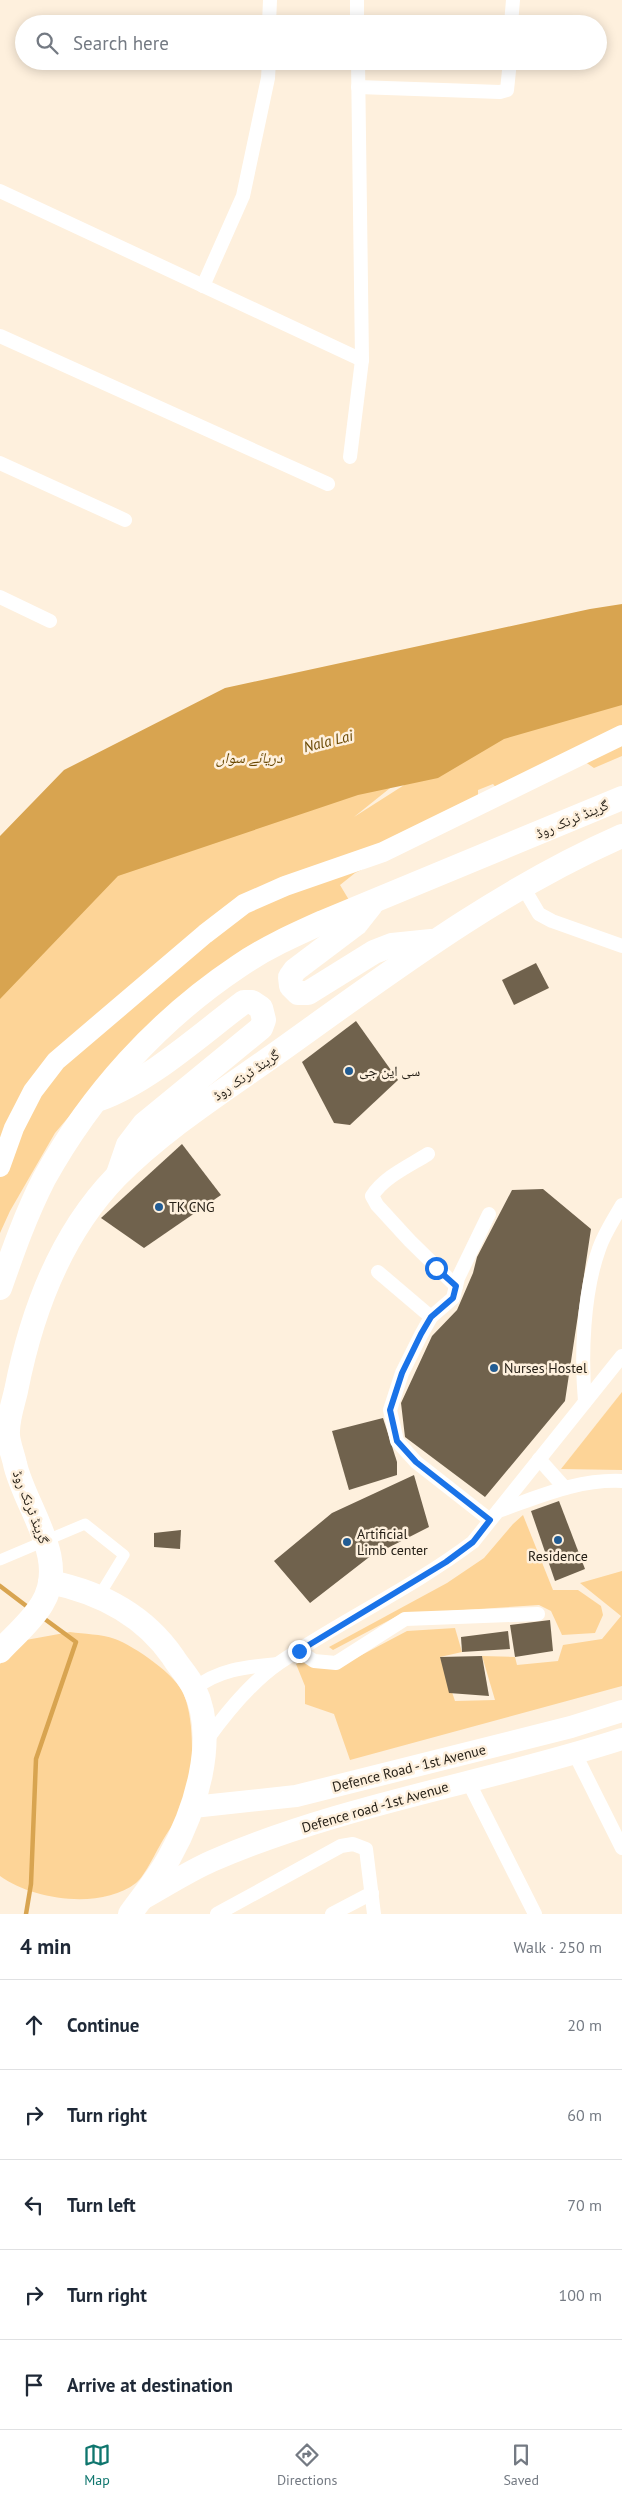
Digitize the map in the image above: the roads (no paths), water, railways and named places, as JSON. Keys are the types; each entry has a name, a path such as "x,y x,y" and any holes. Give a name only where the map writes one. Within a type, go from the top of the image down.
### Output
{"highway":[{"name":"گرینڈ ٹرنک روڈ","path":"0,1288 20,1231 44,1181 68,1139 128,1060 198,996 240,965 279,943 622,798"},
{"name":"گرینڈ ٹرنک روڈ","path":"0,1468 21,1366 36,1312 57,1263 75,1231 117,1177 202,1106 432,941 522,885 622,836"},
{"path":"374,902 356,924 295,970 290,977 291,986 298,993 308,993 374,952 392,946 432,941"},
{"path":"96,1100 119,1092 138,1080 244,1002 252,1002 261,1008 264,1020 261,1028 144,1124 128,1145 117,1177"},
{"name":"گرینڈ ٹرنک روڈ","path":"0,1651 44,1601 50,1582 51,1562 47,1545 18,1478 7,1432"},
{"path":"50,1582 78,1588 99,1596 133,1615 165,1646 194,1688 202,1716 205,1742 193,1807 169,1858 134,1908"}],"main road":[{"path":"0,1167 14,1128 33,1091 56,1061 205,934 244,904 285,886 383,852 622,735"},
{"path":"595,848 622,847"},
{"name":"Defence Road - 1st Avenue","path":"193,1807 296,1796 571,1727 622,1711"},
{"name":"Defence road -1st Avenue","path":"134,1908 211,1861 314,1823 468,1780 575,1754 622,1739"}],"street":[{"path":"269,15 270,0"},
{"path":"357,0 357,15"},
{"path":"512,15 513,0"},
{"path":"203,286 243,196 268,70"},
{"path":"350,457 362,360 358,70"},
{"path":"358,87 500,92 507,90 510,70"},
{"path":"0,191 362,360"},
{"path":"0,336 328,484"},
{"path":"0,463 125,520"},
{"path":"0,597 50,621"},
{"path":"522,885 539,914 552,921 622,946"},
{"path":"428,1154 377,1188 372,1196 377,1205 410,1241 456,1286"},
{"path":"584,1402 585,1324 590,1290 599,1250 622,1204"},
{"path":"489,1214 456,1286 453,1298 431,1317 402,1373 390,1410 397,1441 416,1462 493,1516"},
{"path":"378,1272 431,1317"},
{"path":"205,1742 226,1714 277,1664 446,1562 473,1542 622,1356"},
{"path":"539,1459 564,1487"},
{"path":"493,1516 564,1487 586,1482 622,1481"},
{"path":"0,1560 85,1524 124,1555 99,1596"},
{"path":"299,1651 314,1661 336,1663 405,1619 538,1614"},
{"path":"194,1688 209,1677 228,1671 277,1664"},
{"path":"575,1754 622,1848"},
{"path":"468,1780 535,1914"},
{"path":"217,1914 341,1846 353,1844 366,1849 374,1914"},
{"path":"332,1914 372,1893"}],"water":[{"name":"دریائے سواں","path":"622,604 622,705 504,739 438,778 358,795 118,876 0,999 0,836 64,770 225,688 590,609"}],"waterway":[{"path":"0,1586 29,1608"},
{"path":"26,1914 31,1884 36,1759 76,1642 42,1617"}],"place":[{"name":"سی این جی","path":"349,1071"},
{"name":"TK CNG","path":"159,1207"},
{"name":"Nurses Hostel","path":"494,1368"},
{"name":"Residence","path":"558,1540"},
{"name":"Artificial Limb center","path":"347,1542"}],"water label":[{"name":"Nala Lai","path":"328,741"}]}
